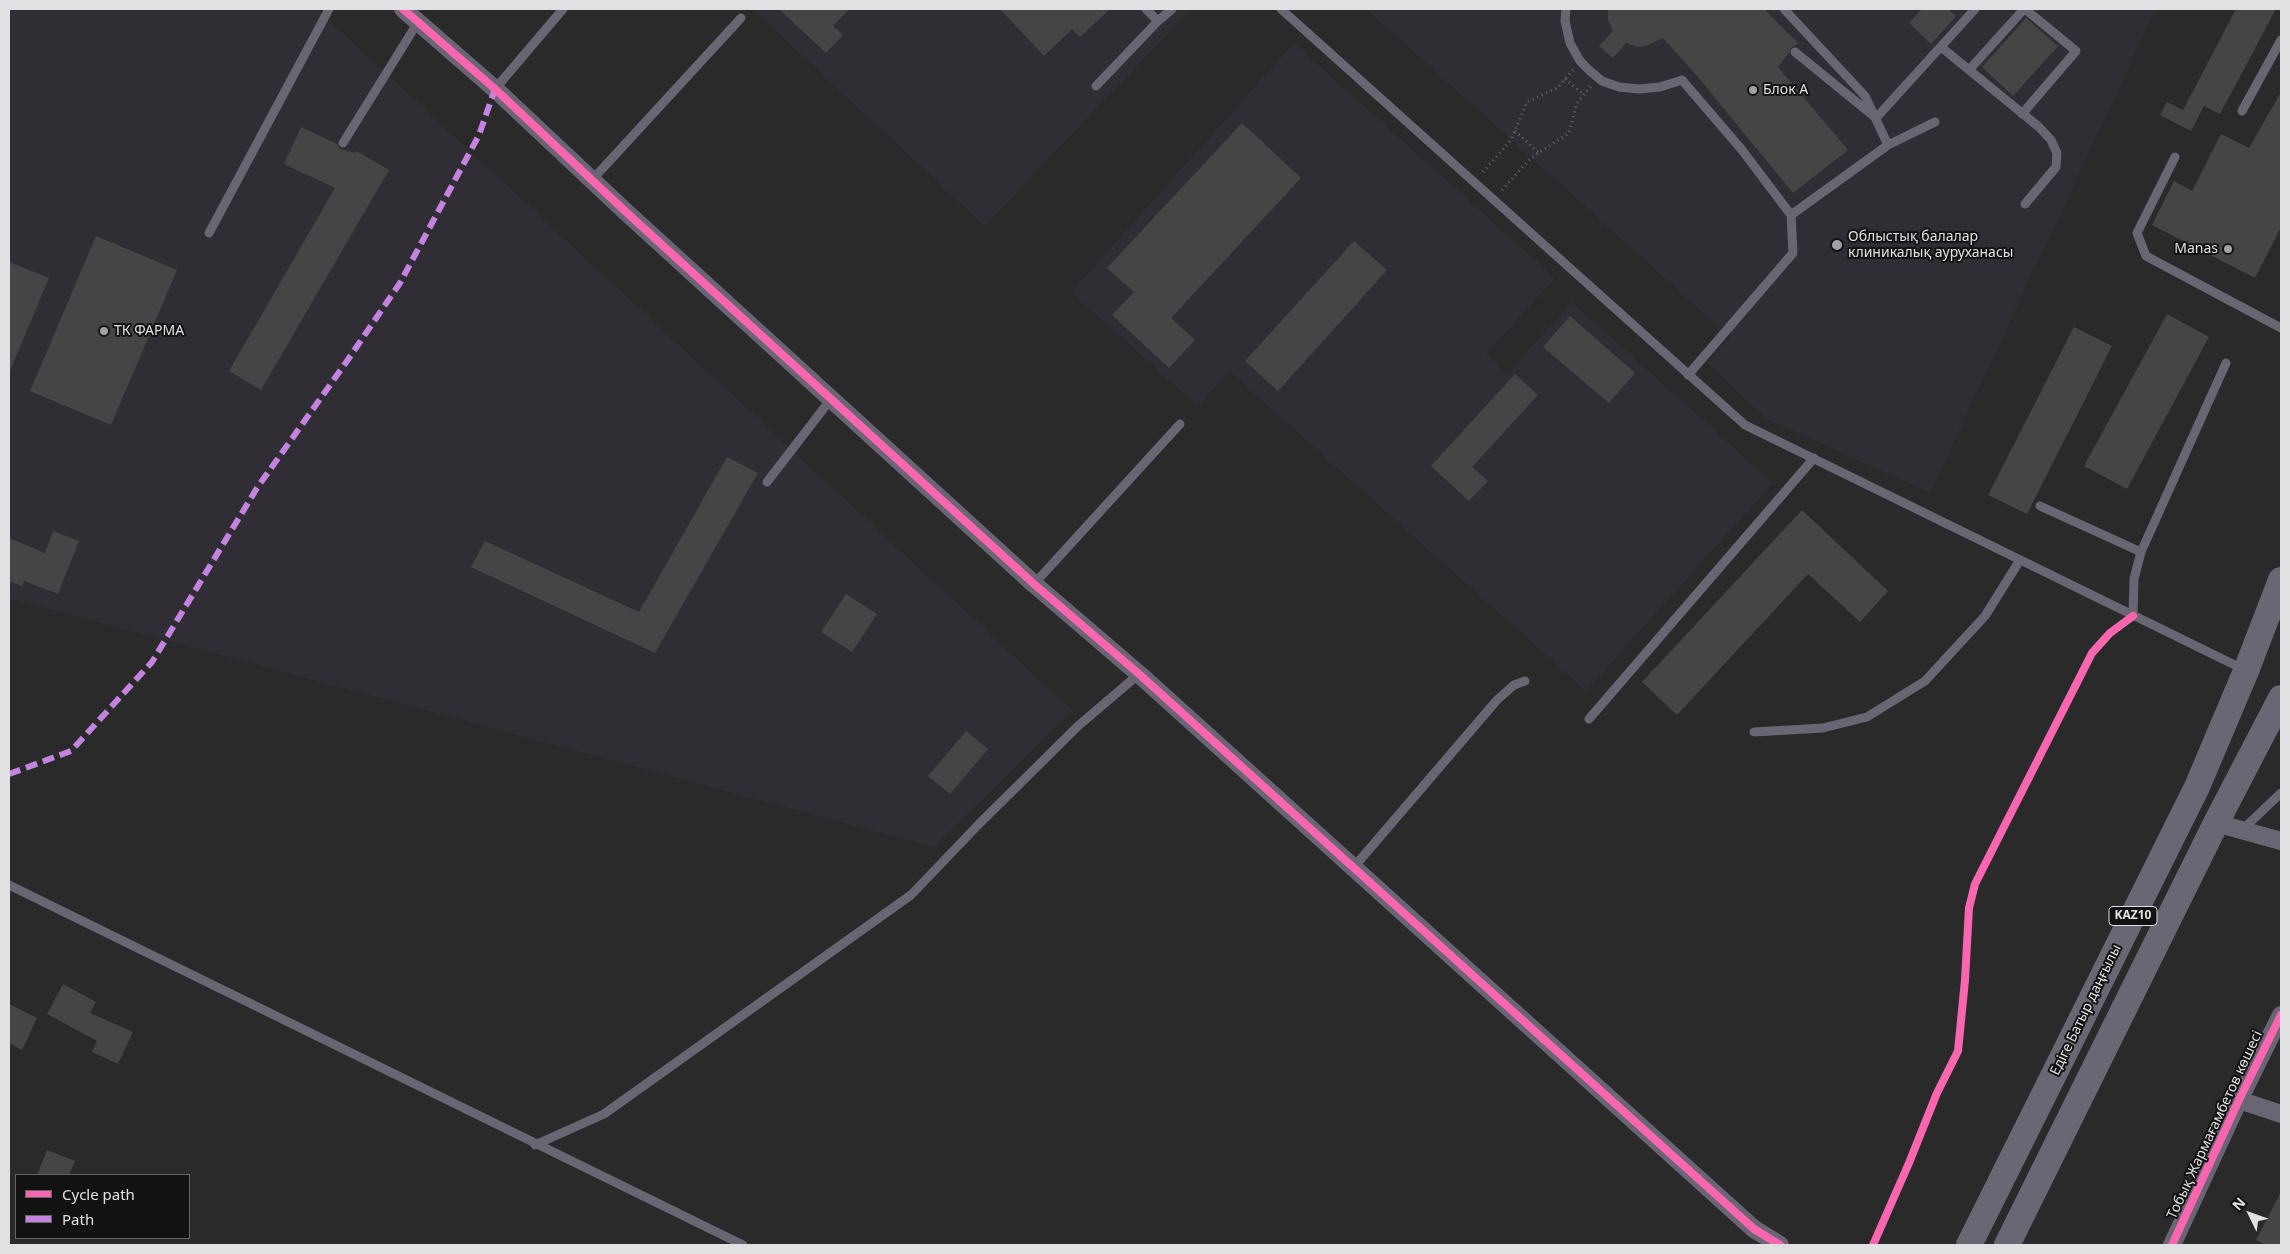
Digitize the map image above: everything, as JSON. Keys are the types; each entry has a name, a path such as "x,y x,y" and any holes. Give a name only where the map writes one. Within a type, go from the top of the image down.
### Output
{"main road":[{"name":"Едіге Батыр даңғылы","path":"1969,1245 2196,787 2246,671 2281,580"},
{"name":"KAZ10","path":"2007,1245 2216,823 2281,698"}],"street":[{"path":"403,9 495,90 1034,584 1139,674 1754,1229 1780,1245"},
{"path":"2216,823 2281,841"},
{"name":"Тобық Жармағамбетов көшесі","path":"2172,1245 2239,1100 2281,1016"},
{"path":"2239,1100 2281,1114"}],"lane":[{"path":"210,233 329,9"},
{"path":"495,90 563,9"},
{"path":"1146,9 1158,21"},
{"path":"1096,86 1158,21 1172,9"},
{"path":"1281,9 1745,425 2246,671"},
{"path":"1566,9 1564,21 1570,43 1581,62 1598,78 1619,88 1639,89 1660,87 1682,80 1742,150 1792,215 1793,253 1688,374"},
{"path":"1784,9 1865,96 1888,145"},
{"path":"1876,118 1976,9"},
{"path":"1969,70 2025,9 2076,51 2022,114"},
{"path":"592,180 741,18"},
{"path":"343,143 418,22"},
{"path":"2242,111 2281,40"},
{"path":"1941,47 2051,140 2056,153 2056,167 2026,204"},
{"path":"1795,52 1876,118"},
{"path":"1792,215 1888,145 1935,122"},
{"path":"2175,157 2137,233 2146,256 2281,328"},
{"path":"2133,616 2134,579 2141,552 2226,363"},
{"path":"767,482 831,399"},
{"path":"1034,584 1180,424"},
{"path":"1589,719 1814,458"},
{"path":"2040,506 2141,552"},
{"path":"1754,732 1823,728 1867,717 1925,681 1985,616 2020,560"},
{"path":"535,1145 604,1114 911,895 979,824 1078,726 1139,674"},
{"path":"1354,868 1497,700 1514,685 1525,681"},
{"path":"2242,830 2281,793"},
{"path":"9,885 535,1145 743,1245"}],"path":[{"path":"1474,182 1511,140 1527,102 1557,88 1581,62"},
{"path":"1493,199 1531,158 1569,133 1577,103 1598,78"},
{"path":"1565,79 1584,94"},
{"path":"1515,131 1539,153"}],"shaded area":[{"path":"9,9 317,9 1073,711 934,847 9,598"},
{"path":"752,9 1188,9 1190,10 985,226"},
{"name":"Облыстық балалар клиникалық ауруханасы","path":"1366,9 2156,9 1930,493 1765,418 1707,363 1730,337"},
{"path":"1294,43 1555,278 1486,355 1507,374 1572,302 1773,483 1586,691 1229,371 1198,406 1071,292"}],"building":[{"path":"779,9 849,9 833,26 843,35 826,53"},
{"path":"1000,9 1110,9 1080,37 1072,29 1044,56"},
{"name":"Блок А","path":"1608,9 1764,9 1798,43 1791,48 1778,67 1848,150 1793,193 1698,77 1663,38 1646,46 1637,47 1626,43 1613,58 1599,46 1613,31 1608,20"},
{"path":"1922,9 1948,9 1956,16 1931,44 1909,23"},
{"path":"2236,9 2276,9 2220,114 2204,106 2191,131 2160,115 2167,102 2183,110"},
{"path":"2026,18 2058,46 2013,96 1982,67"},
{"path":"2281,92 2281,227 2255,278 2152,225 2174,181 2192,191 2221,134 2249,148"},
{"path":"1242,123 1301,178 1171,318 1195,340 1169,368 1112,315 1134,292 1107,268"},
{"path":"301,127 337,144 340,149 355,153 356,151 389,170 261,390 229,371 335,188 284,164"},
{"name":"ТК ФАРМА","path":"96,236 177,270 111,425 30,391"},
{"path":"1354,241 1387,270 1278,391 1245,361"},
{"path":"9,262 49,278 9,373"},
{"path":"2167,314 2209,337 2127,489 2084,466"},
{"path":"1570,316 1635,373 1609,403 1543,347"},
{"path":"2074,327 2112,346 2027,514 1988,495"},
{"path":"1515,374 1538,395 1472,467 1488,481 1469,501 1431,466"},
{"path":"727,457 758,473 655,653 471,567 485,541 639,612"},
{"path":"1802,510 1888,591 1860,622 1808,574 1677,715 1642,682"},
{"path":"53,531 79,541 58,594 24,581 22,586 9,581 9,538 45,553"},
{"path":"846,594 877,614 852,652 821,632"},
{"path":"966,731 988,749 950,794 928,776"},
{"path":"63,984 96,1002 90,1013 133,1032 118,1064 92,1052 97,1041 47,1014"},
{"path":"9,1004 37,1018 22,1050 9,1043"},
{"path":"47,1150 75,1161 69,1174 37,1174"},
{"path":"2281,1192 2281,1245 2266,1245 2256,1240"}],"marked path":[{"path":"9,774 71,751 152,662 257,488 400,283 479,135 495,89"}],"cycle path":[{"path":"403,9 495,89 626,212 1034,584 1139,674 1754,1229 1780,1245"},
{"path":"1873,1245 1937,1093 1958,1051 1965,980 1969,908 1975,884 2092,653 2110,633 2133,616"},
{"path":"2172,1245 2239,1100 2281,1015"}],"place":[{"name":"Блок А","path":"1753,90"},
{"name":"Облыстық балалар клиникалық ауруханасы","path":"1837,245"},
{"name":"Manas","path":"2228,249"},
{"name":"ТК ФАРМА","path":"104,331"}]}
